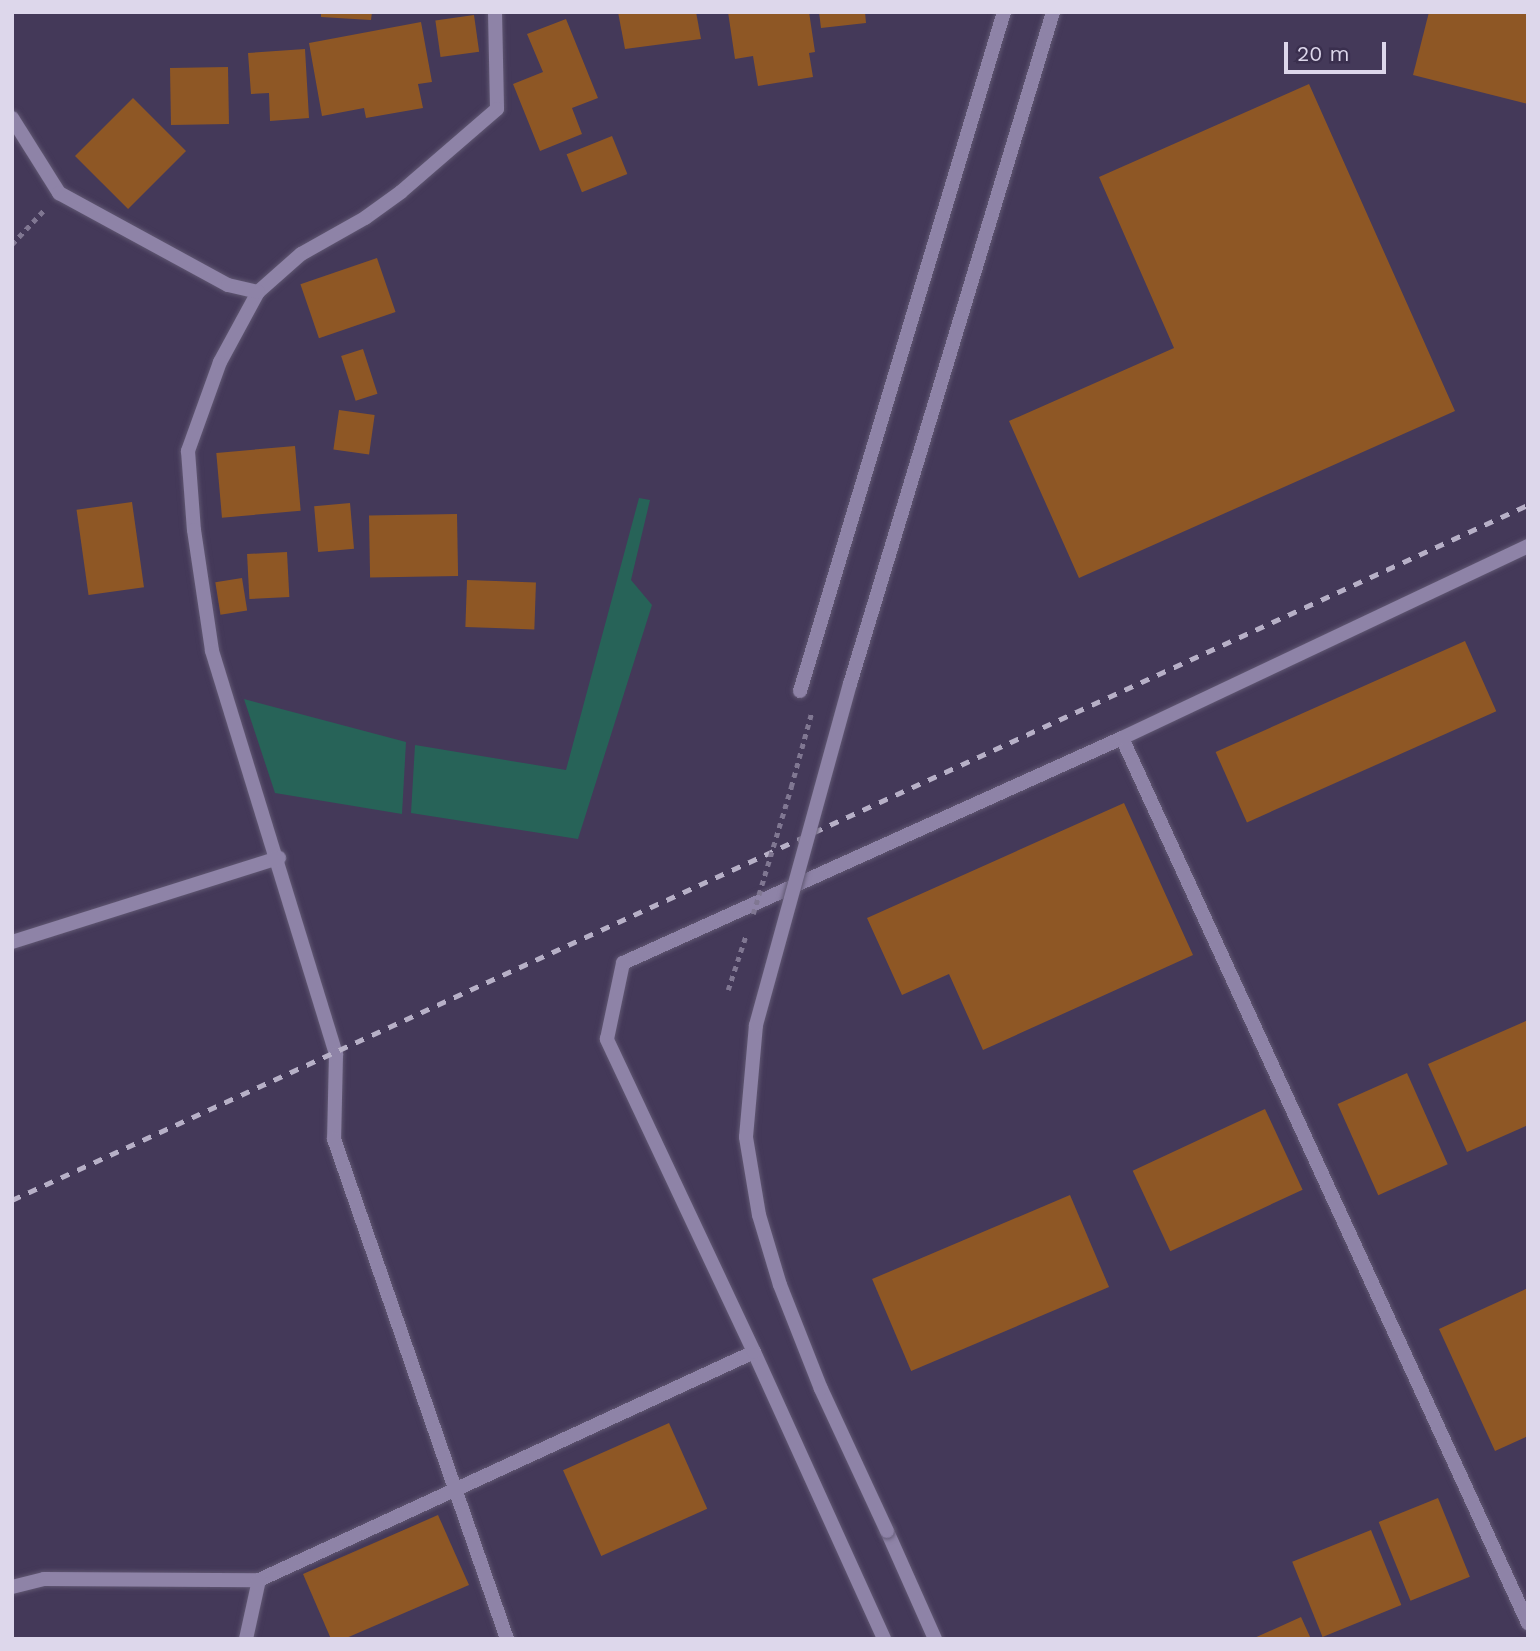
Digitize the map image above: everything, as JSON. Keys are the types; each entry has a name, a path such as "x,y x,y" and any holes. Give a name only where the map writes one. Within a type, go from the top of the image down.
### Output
{"street":[{"path":"495,12 496,109 401,192 365,218 301,254 258,292 220,362 188,451 194,530 212,650 279,858 335,1054 334,1139 507,1639"},
{"path":"800,691 1004,12"},
{"path":"935,1639 817,1378 780,1285 759,1215 746,1137 756,1025 850,684 1053,12"},
{"path":"12,118 59,193 229,285 258,292"},
{"path":"884,1639 754,1352 607,1039 624,963 1122,738 1528,546"},
{"path":"1122,738 1528,1623"},
{"path":"12,942 279,858"},
{"path":"12,1587 44,1579 259,1580 754,1352"},
{"path":"246,1639 259,1580"}],"path":[{"path":"12,244 59,193"},
{"path":"728,990 815,702"}],"shaded area":[{"path":"639,498 650,500 631,580 652,605 578,839 411,813 415,745 566,770"},
{"path":"244,699 406,742 402,814 275,793"}],"building":[{"path":"321,12 372,12 371,20 321,17"},
{"path":"618,12 696,12 701,39 625,49"},
{"path":"728,12 809,12 815,52 809,53 813,77 758,86 753,56 735,59"},
{"path":"819,12 865,12 866,23 821,28"},
{"path":"1429,12 1528,12 1528,104 1413,75"},
{"path":"474,15 479,52 441,57 435,20"},
{"path":"566,19 598,98 572,108 582,134 540,151 513,84 543,72 527,34"},
{"path":"421,22 432,82 418,84 423,108 366,118 364,108 322,116 309,43"},
{"path":"305,49 309,118 270,121 269,93 251,94 248,53"},
{"path":"228,67 229,124 171,125 170,68"},
{"path":"1309,84 1455,411 1079,578 1009,421 1174,348 1099,177"},
{"path":"133,98 186,151 128,209 75,156"},
{"path":"612,136 627,174 582,192 567,154"},
{"path":"377,258 396,312 319,338 300,284"},
{"path":"363,349 378,394 356,401 341,356"},
{"path":"339,410 375,415 369,455 333,450"},
{"path":"295,446 301,511 222,518 216,453"},
{"path":"132,502 144,587 89,595 77,510"},
{"path":"350,503 354,549 318,552 314,506"},
{"path":"457,514 458,576 370,578 369,516"},
{"path":"287,552 289,597 249,599 247,554"},
{"path":"242,578 247,611 220,615 215,582"},
{"path":"467,580 536,582 534,629 465,627"},
{"path":"1465,641 1496,711 1247,822 1216,752"},
{"path":"1124,803 1193,955 983,1050 949,974 902,995 867,918"},
{"path":"1528,1020 1528,1125 1467,1152 1428,1064"},
{"path":"1407,1073 1448,1164 1378,1195 1338,1104"},
{"path":"1265,1109 1303,1190 1170,1251 1133,1171"},
{"path":"1070,1195 1109,1287 911,1371 872,1279"},
{"path":"1528,1288 1528,1436 1495,1451 1439,1329"},
{"path":"669,1423 707,1509 601,1556 563,1470"},
{"path":"1438,1498 1470,1577 1411,1601 1379,1522"},
{"path":"438,1515 469,1585 344,1639 331,1639 303,1574"},
{"path":"1371,1530 1401,1605 1323,1637 1292,1562"},
{"path":"1301,1617 1311,1639 1252,1639"}],"railway":[{"path":"12,1200 1528,505"}]}
